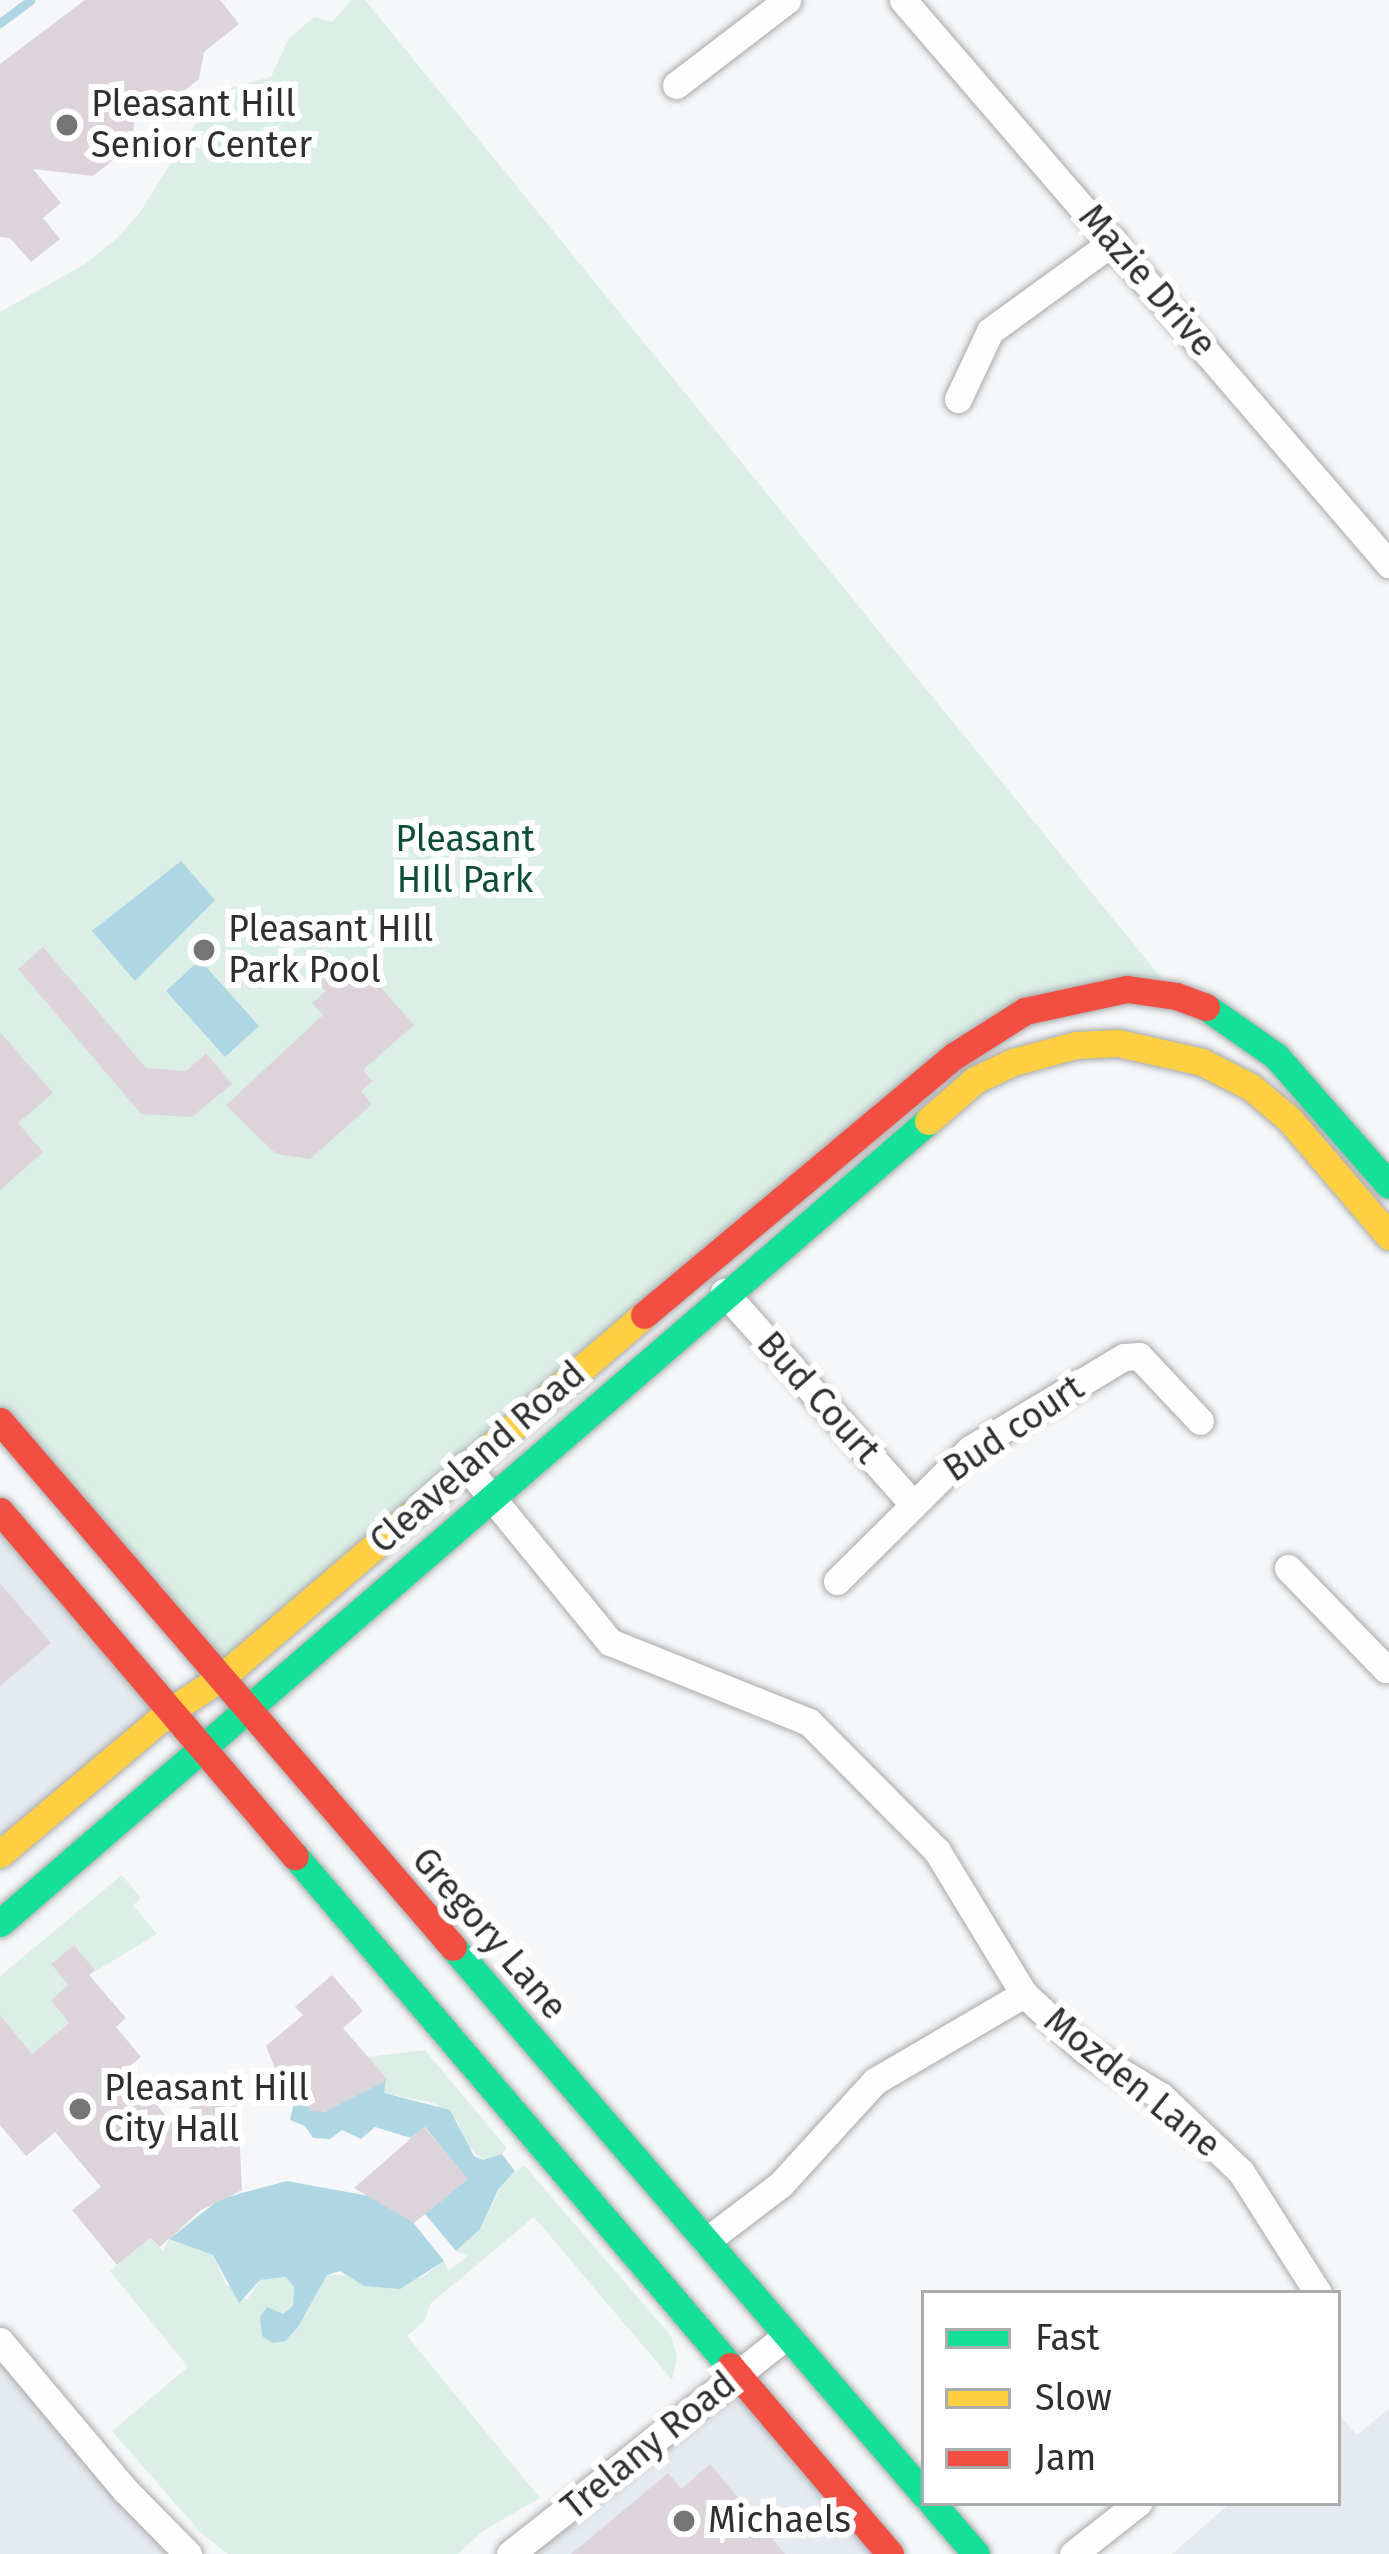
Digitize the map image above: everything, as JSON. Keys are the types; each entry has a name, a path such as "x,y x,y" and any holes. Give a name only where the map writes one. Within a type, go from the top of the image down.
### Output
{"street":[{"path":"676,85 787,0"},
{"name":"Mazie Drive","path":"903,0 1389,564"},
{"path":"958,399 990,332 1114,241"},
{"name":"Cleaveland Road","path":"0,1853 170,1711 222,1677 465,1465 954,1056 1025,1011 1127,989 1176,996"},
{"path":"1164,1050 1176,996 1213,1010 1276,1056 1389,1185"},
{"name":"Cleaveland Road","path":"0,1923 944,1102 1013,1062 1076,1045 1118,1042 1164,1050 1251,1087 1290,1120 1389,1236"},
{"name":"Bud Court","path":"724,1292 912,1503"},
{"name":"Bud court","path":"837,1581 970,1449 1124,1357 1139,1356 1201,1421"},
{"name":"Gregory Lane","path":"0,1420 921,2491"},
{"name":"Mozden Lane","path":"465,1465 610,1642 809,1722 937,1851 1024,1994 1086,2051 1161,2096 1241,2172 1316,2290"},
{"path":"0,1511 890,2554"},
{"path":"1288,1568 1386,1669 1389,1666"},
{"name":"Mozden Lane","path":"706,2242 781,2185 875,2081 1024,1994"},
{"name":"Trelany Road","path":"510,2554 787,2335"},
{"path":"0,2341 125,2490 188,2554"},
{"path":"935,2506 976,2554"},
{"path":"1072,2554 1134,2506"}],"shaded area":[{"path":"0,1511 170,1711 0,1854"},
{"path":"0,2341 188,2554 0,2554"},
{"path":"738,2373 890,2554 510,2554"},
{"path":"1389,2409 1389,2554 1172,2554 1227,2506 1341,2506 1341,2417 1357,2435"}],"green space":[{"name":"Pleasant HIll Park","path":"352,0 365,0 1176,996 1025,1011 222,1677 0,1421 0,312 85,264 116,239 139,214 198,120 233,87 271,77 289,38 314,17 332,22"},
{"path":"122,1875 141,1898 133,1905 157,1934 89,1975 95,1970 74,1945 51,1964 68,1985 51,2000 69,2023 55,2035 40,2064 5,2021 0,2024 0,1976"},
{"path":"425,2050 507,2148 502,2154 483,2160 467,2145 457,2120 434,2103 384,2093 368,2057"},
{"path":"524,2165 671,2336 677,2357 672,2380 534,2217 430,2304 425,2320 407,2336 540,2498 483,2531 458,2554 228,2554 201,2533 112,2431 188,2367 110,2271 150,2238 163,2251 169,2239 213,2255 226,2284 247,2300 260,2280 286,2277 294,2286 293,2306 283,2314 260,2317 262,2336 298,2327 327,2275 421,2278 444,2261 449,2271 468,2256 456,2251 480,2229 504,2181"}],"water":[{"path":"181,861 215,900 135,981 92,931"},
{"path":"200,960 259,1026 225,1057 166,991"},
{"path":"386,2078 384,2093 450,2110 474,2156 483,2160 502,2154 515,2171 498,2190 480,2229 456,2251 425,2214 467,2179 425,2127 411,2138 375,2127 361,2139 342,2130 330,2139 313,2138 305,2126 290,2120 294,2102 324,2112"},
{"path":"287,2181 369,2196 412,2221 444,2261 400,2289 364,2286 340,2271 327,2275 298,2327 285,2341 273,2343 262,2336 260,2317 267,2307 283,2314 293,2306 294,2287 286,2277 260,2280 239,2303 213,2255 169,2239 220,2199"}],"building":[{"name":"Pleasant Hill Senior Center","path":"85,0 220,0 239,24 204,52 199,79 178,96 139,93 131,146 93,176 33,169 61,203 43,218 60,239 31,262 10,238 0,237 0,64"},
{"path":"43,947 146,1068 186,1071 206,1053 232,1084 192,1117 141,1114 18,969"},
{"path":"334,963 347,973 360,964 414,1025 363,1070 373,1081 361,1091 372,1104 310,1159 276,1154 226,1105 323,1015 312,1003 326,991 312,979"},
{"path":"0,1032 53,1093 18,1123 43,1152 0,1190"},
{"path":"0,1583 51,1643 0,1686"},
{"name":"Pleasant Hill City Hall","path":"74,1945 95,1970 89,1975 126,2018 116,2027 141,2057 126,2069 172,2123 236,2071 242,2190 201,2210 160,2247 150,2238 117,2265 72,2210 101,2187 55,2132 26,2156 0,2125 0,2015 32,2054 69,2023 51,2000 68,1985 51,1964"},
{"path":"332,1975 363,2011 343,2028 388,2080 324,2112 310,2111 307,2104 288,2101 266,2046 303,2015 295,2007"},
{"path":"424,2127 468,2179 414,2223 354,2188"},
{"name":"Michaels","path":"710,2464 785,2554 571,2554 668,2473 681,2489"}],"waterway":[{"path":"0,23 30,0"}],"traffic: fast":[{"path":"1206,1007 1276,1056 1389,1185"},
{"path":"0,1923 928,1121"},
{"path":"295,1856 730,2366"},
{"path":"453,1947 921,2491"},
{"path":"935,2506 976,2554"}],"traffic: slow":[{"path":"928,1121 975,1080 1013,1062 1076,1045 1118,1043 1202,1062 1251,1087 1290,1120 1389,1236"},
{"path":"0,1854 170,1711 222,1677 644,1315"}],"traffic: jam":[{"path":"644,1315 954,1056 1025,1011 1127,989 1176,996 1206,1007"},
{"path":"0,1421 453,1947"},
{"path":"0,1511 295,1856"},
{"path":"730,2366 890,2554"}],"place":[{"name":"Pleasant Hill Senior Center","path":"67,125"},
{"name":"Pleasant HIll Park Pool","path":"204,950"},
{"name":"Pleasant Hill City Hall","path":"80,2109"},
{"name":"Michaels","path":"684,2521"}]}
